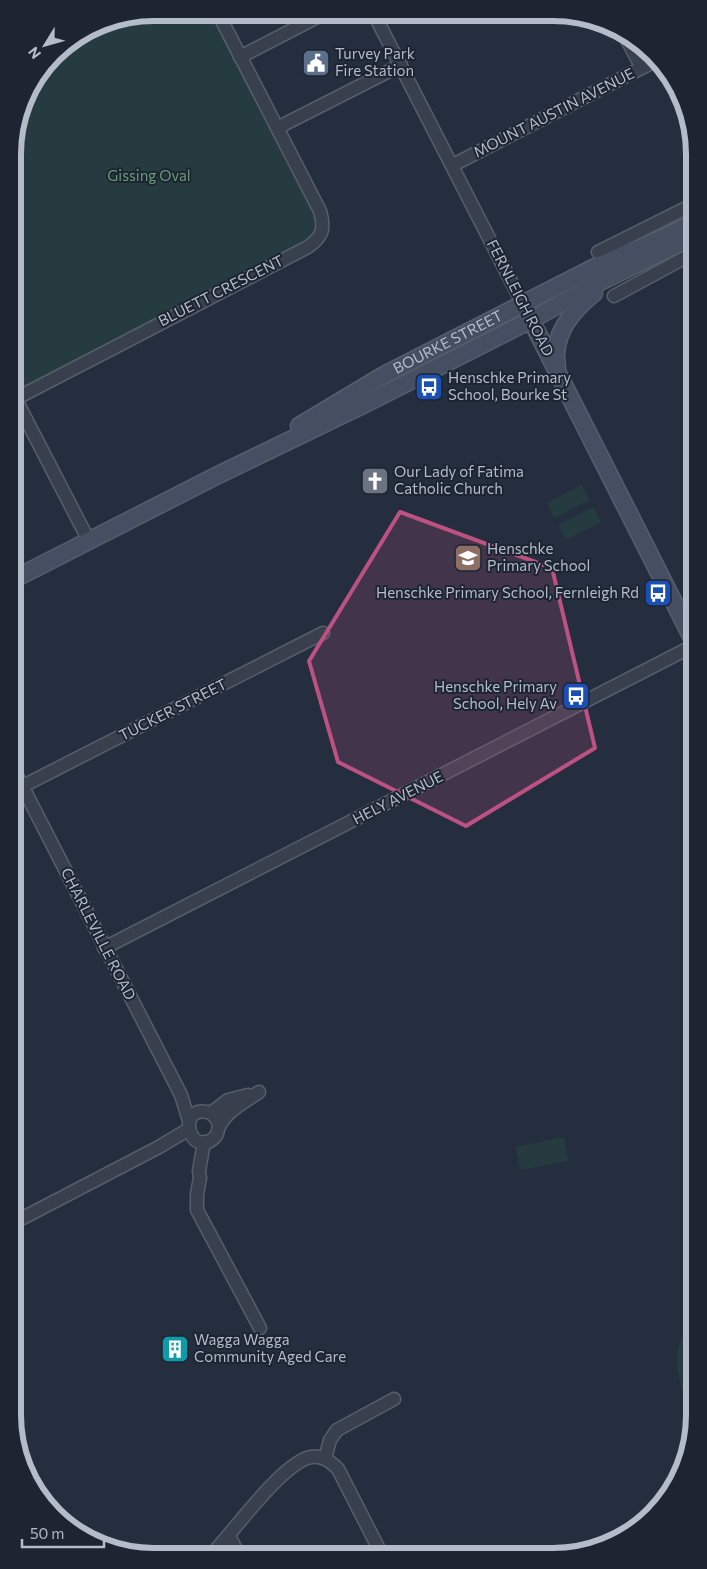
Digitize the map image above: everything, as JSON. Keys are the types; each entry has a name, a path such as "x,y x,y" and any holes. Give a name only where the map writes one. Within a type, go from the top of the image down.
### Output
{"main road":[{"name":"BOURKE STREET","path":"216,476 384,376 595,267 686,227"},
{"name":"BOURKE STREET","path":"22,574 216,476 327,423 686,240"},
{"path":"558,373 556,357 558,341 566,322 574,311 602,287 647,259"},
{"name":"FERNLEIGH ROAD","path":"531,320 686,625"}],"street":[{"name":"FERNLEIGH ROAD","path":"378,21 453,164 531,320"},
{"name":"BLUETT CRESCENT","path":"22,393 308,247 318,240 322,231 323,221 320,211 222,22"},
{"path":"240,57 308,22"},
{"path":"631,47 642,68"},
{"name":"MOUNT AUSTIN AVENUE","path":"453,164 650,64"},
{"path":"277,128 401,65"},
{"path":"598,252 686,210"},
{"path":"614,296 686,256"},
{"path":"22,412 89,541"},
{"name":"TUCKER STREET","path":"22,786 323,633"},
{"name":"HELY AVENUE","path":"104,948 686,650"},
{"name":"CHARLEVILLE ROAD","path":"22,786 181,1095 198,1134"},
{"path":"21,1219 160,1147 198,1134 219,1130 219,1125 234,1109 259,1092 228,1100 192,1117 198,1134 205,1173 200,1178 197,1210 260,1328"},
{"name":"CHARLEVILLE ROAD","path":"181,1095 215,1116 219,1125"},
{"path":"325,1458 330,1440 337,1430 394,1399"},
{"path":"218,1548 284,1474 305,1458 318,1457 325,1458 338,1469 378,1548"},
{"path":"229,1536 235,1548"}],"highlighted area":[{"path":"400,512 552,568 595,748 466,826 338,762 309,661"}],"green space":[{"name":"Gissing Oval","path":"145,22 223,22 320,211 318,239 22,392 22,145 24,128 31,103 49,73 52,70 70,70 70,52 88,39 111,28 128,24"},
{"path":"582,485 589,500 554,518 547,503"},
{"path":"593,507 601,522 566,540 558,525"},
{"path":"564,1137 568,1161 520,1170 516,1147"},
{"path":"685,1331 685,1397 678,1371 677,1355"}],"place":[{"name":"Turvey Park Fire Station","path":"316,63"},
{"name":"Henschke Primary School, Bourke St","path":"429,387"},
{"name":"Our Lady of Fatima Catholic Church","path":"375,481"},
{"name":"Henschke Primary School","path":"468,558"},
{"name":"Henschke Primary School, Fernleigh Rd","path":"658,593"},
{"name":"Henschke Primary School, Hely Av","path":"576,696"},
{"name":"Wagga Wagga Community Aged Care","path":"175,1349"}]}
